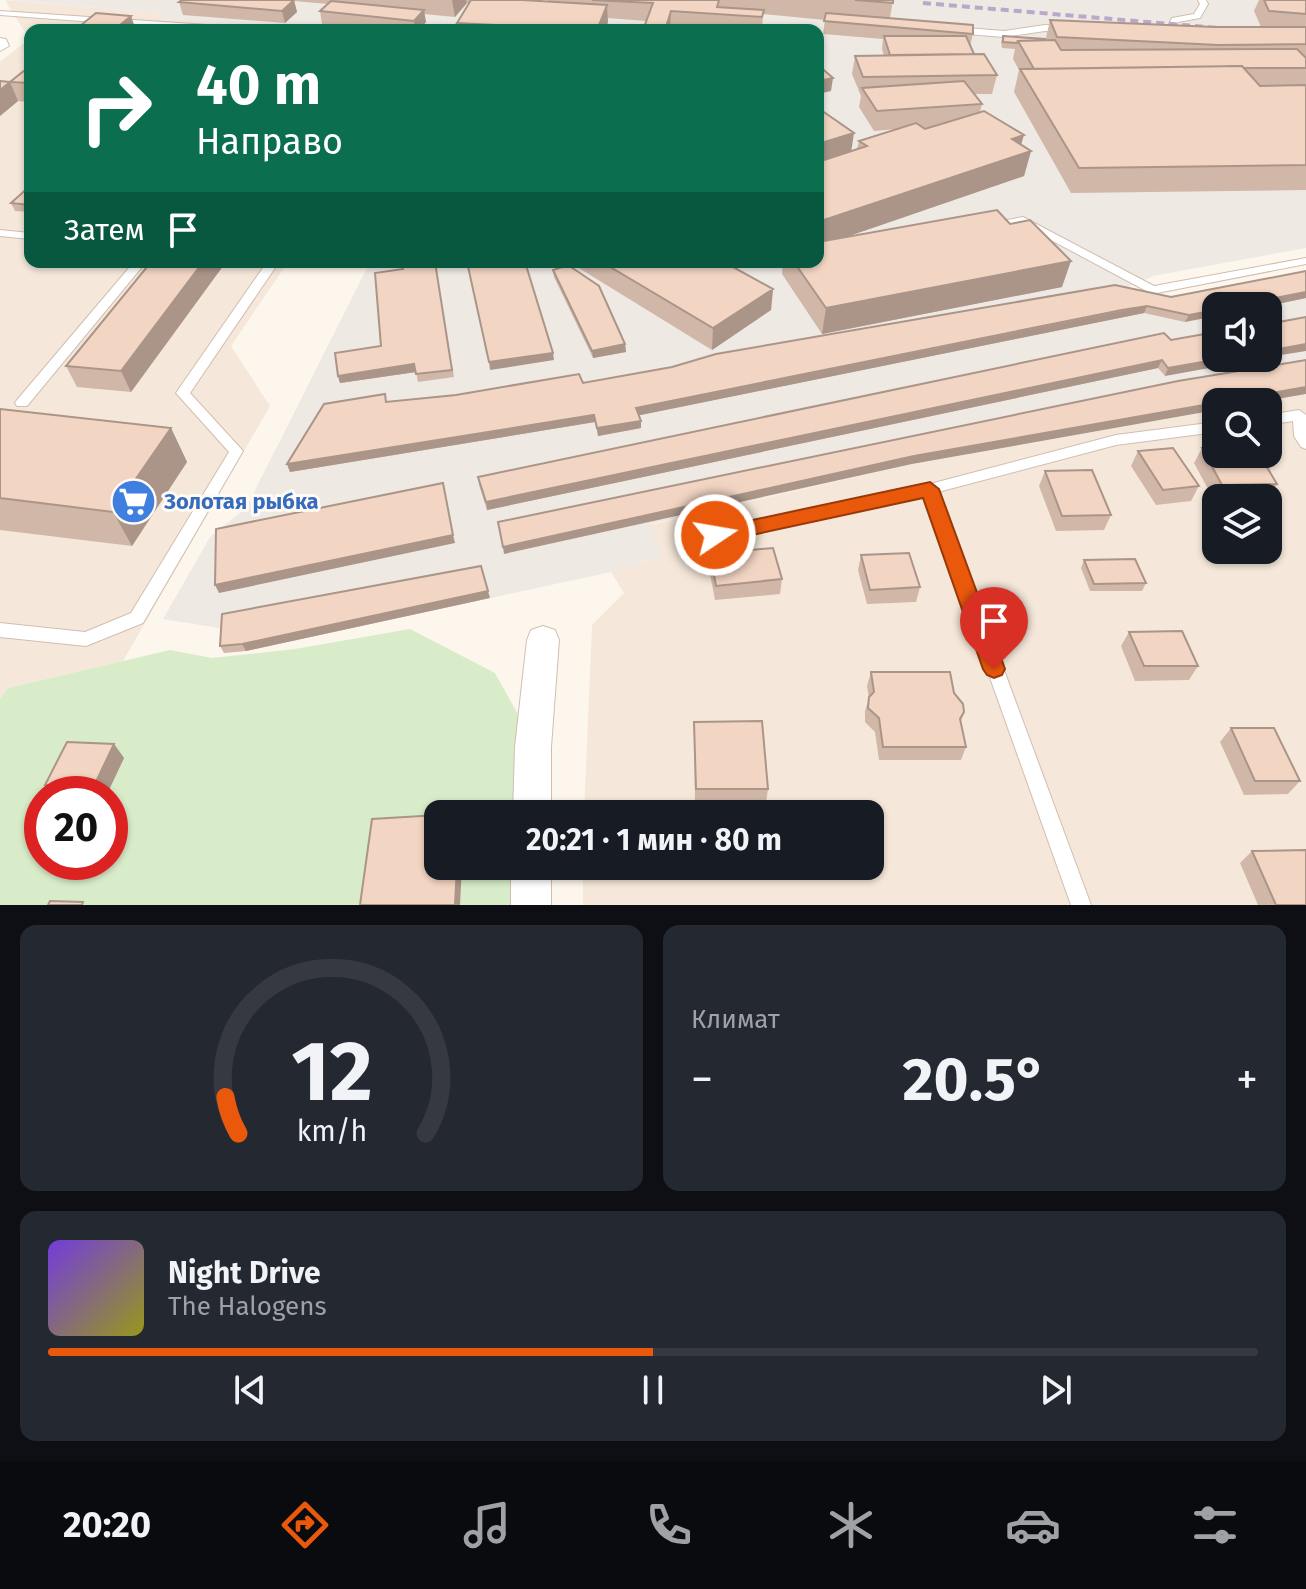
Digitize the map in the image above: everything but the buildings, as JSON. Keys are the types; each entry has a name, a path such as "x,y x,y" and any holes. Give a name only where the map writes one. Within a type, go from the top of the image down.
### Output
{"street":[{"path":"532,800 533,747 543,640"},
{"path":"531,880 531,905"}],"lane":[{"path":"1153,34 1168,35 1175,20 1197,16 1204,4 1202,0"},
{"path":"0,13 153,24"},
{"path":"942,29 1004,34 1045,28 1076,30"},
{"path":"979,228 1023,220 1152,290 1306,261"},
{"path":"0,233 24,235"},
{"path":"22,403 135,268"},
{"path":"0,630 86,639 137,618 236,451 183,393 269,268"},
{"path":"1282,418 1303,415 1301,436 1306,444"},
{"path":"715,535 930,489 1116,440 1202,429"},
{"path":"930,489 1081,905"}],"shaded area":[{"path":"5,0 159,13 162,19 232,24 24,24 24,31"},
{"path":"9,0 1306,0 1306,248 1153,276 1115,293 1168,304 1202,298 1202,372 1282,372 1282,292 1232,292 1306,278 1306,394 1282,398 1282,388 1202,388 1202,412 912,464 650,524 661,556 611,572 246,651 224,653 225,629 163,619 210,537 246,508 367,268 824,268 824,24 232,24 162,19 159,13"},
{"path":"24,43 24,268 284,268 231,346 270,406 123,661 8,688 0,699 0,62"},
{"path":"1306,394 1306,905 583,905 583,880 884,880 884,800 585,800 592,625 624,593 611,572 661,556 649,525 912,464 1202,412 1202,468 1282,468 1282,398"}],"green space":[{"path":"410,629 495,673 520,718 517,800 424,800 424,880 513,880 512,905 0,905 0,699 8,688 170,650 212,658 295,649"}],"railway":[{"path":"923,3 1230,29"}],"place":[{"name":"Золотая рыбка","path":"133,501"}],"route":[{"path":"715,535 930,489 994,669"}]}
